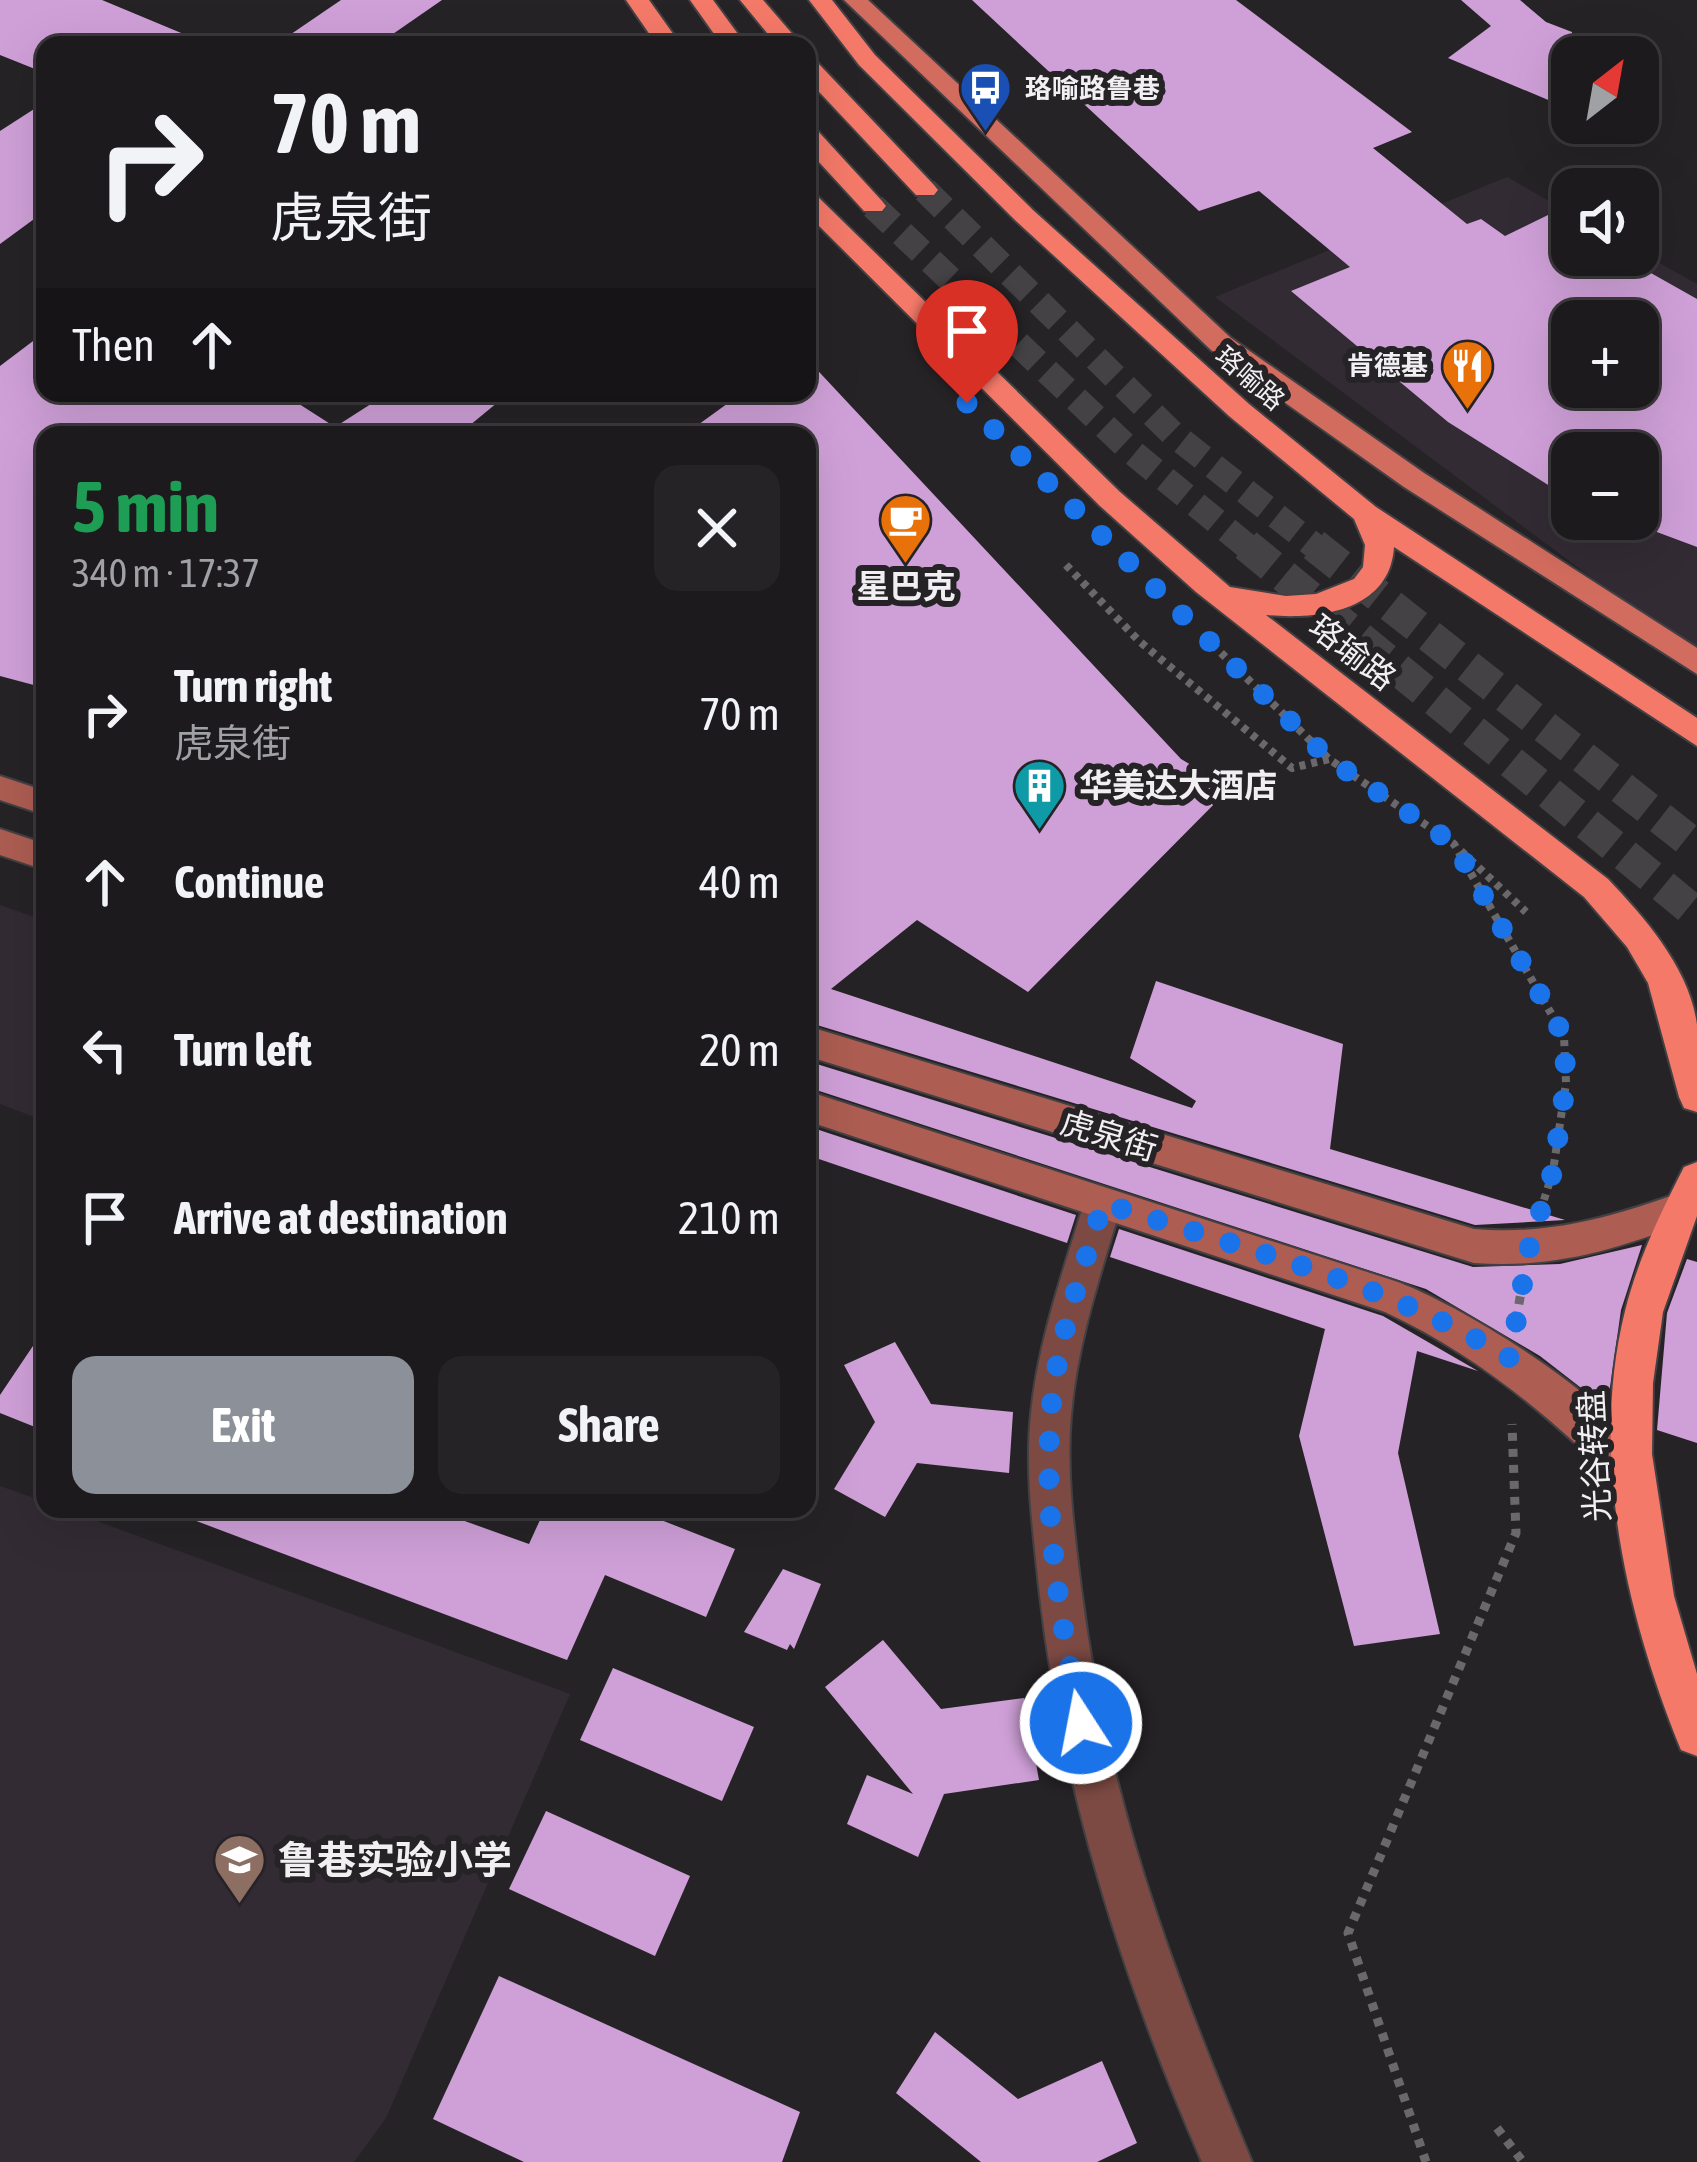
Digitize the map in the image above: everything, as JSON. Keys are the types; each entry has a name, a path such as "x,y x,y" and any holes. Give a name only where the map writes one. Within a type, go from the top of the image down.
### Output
{"highway":[{"path":"637,0 662,36"},
{"path":"700,0 727,36"},
{"path":"751,0 782,36"},
{"name":"珞喻路","path":"820,0 867,61 1024,216 1239,410 1366,514 1697,734"},
{"path":"816,75 925,190"},
{"path":"816,144 873,206"},
{"name":"珞瑜路","path":"816,209 1110,499 1207,585 1577,874 1637,929 1661,969 1678,1014 1697,1097"},
{"path":"1207,585 1262,606 1300,609 1336,603 1355,593 1378,564 1381,548 1366,514"},
{"name":"光谷转盘","path":"1688,1193 1648,1286 1632,1373 1630,1469 1643,1566 1671,1669 1697,1734"}],"main road":[{"path":"855,0 1221,344 1414,481 1697,663"},
{"path":"0,788 36,800"},
{"path":"0,842 36,854"},
{"name":"虎泉街","path":"816,1044 1474,1246 1528,1252 1592,1242 1688,1193"},
{"name":"虎泉街","path":"816,1109 1395,1298 1448,1321 1510,1358 1630,1469"}],"street":[{"path":"1103,1203 1052,1400 1050,1466 1064,1638 1107,1836 1147,1956 1227,2162"}],"path":[{"path":"1066,565 1139,641 1292,769 1329,759"},
{"path":"1192,624 1329,759 1454,844 1526,912"},
{"path":"1426,2162 1348,1933 1516,1533 1510,1358 1528,1252 1553,1171 1566,1082 1564,1036 1454,844"},
{"path":"1497,2128 1523,2162"}],"shaded area":[{"path":"1507,177 1551,202 1551,276 1659,276 1659,263 1697,284 1697,656 1215,297"},
{"path":"0,905 36,918 36,1118 0,1104"},
{"name":"鲁巷实验小学","path":"0,1486 36,1499 36,1518 89,1518 570,1694 386,2118 354,2162 0,2162"}],"building":[{"path":"0,0 102,0 188,36 36,36 36,69 0,55"},
{"path":"341,0 442,0 390,36 288,36"},
{"path":"972,0 1236,0 1412,132 1373,148 1467,224 1481,219 1505,236 1548,215 1551,276 1656,276 1697,299 1697,547 1659,533 1659,432 1551,432 1551,487 1448,422 1291,291 1350,267 1259,191 1199,211"},
{"path":"1461,0 1520,0 1546,22 1572,32 1572,36 1551,36 1551,101 1448,58 1491,26"},
{"path":"36,108 36,218 0,244 0,131"},
{"path":"36,339 36,402 296,402 333,426 36,426 36,686 0,676 0,366"},
{"path":"816,369 1181,759 1230,788 1028,992 917,920 831,989 1192,1108 1196,1101 1130,1058 1156,981 1343,1044 1330,1149 1565,1220 1475,1225 816,1025 816,426 696,426 730,402 816,402"},
{"path":"374,402 498,402 469,426 337,426"},
{"path":"816,1064 1473,1267 1560,1264 1642,1245 1621,1310 1607,1408 1540,1356 1426,1289 816,1090"},
{"path":"816,1129 1076,1215 1067,1243 816,1158"},
{"path":"1119,1229 1383,1316 1478,1371 1417,1351 1398,1453 1440,1634 1354,1646 1299,1436 1325,1329 1110,1257"},
{"path":"1687,1259 1697,1262 1697,1443 1657,1430 1667,1313"},
{"path":"36,1341 36,1427 0,1413 0,1395"},
{"path":"895,1342 931,1404 1013,1412 1009,1473 917,1463 885,1517 834,1489 875,1422 844,1365"},
{"path":"188,1518 456,1518 529,1544 541,1518 656,1518 735,1549 706,1617 605,1575 567,1660"},
{"path":"783,1569 821,1584 794,1649 790,1644 787,1650 744,1632"},
{"path":"883,1640 941,1709 1024,1698 1039,1780 944,1794 918,1857 847,1824 867,1775 913,1794 825,1687"},
{"path":"613,1668 754,1727 722,1801 580,1740"},
{"path":"546,1811 690,1876 655,1956 509,1889"},
{"path":"499,1976 800,2112 782,2162 524,2162 433,2119"},
{"path":"935,2032 1018,2099 1102,2061 1137,2143 1097,2162 981,2162 896,2093"}],"tunnel":[{"path":"925,190 1173,434 1317,548"},
{"path":"873,206 1131,451 1249,548"},
{"path":"1246,545 1697,914"},
{"path":"1314,545 1697,847"}],"place":[{"name":"珞喻路鲁巷","path":"986,134"},
{"name":"肯德基","path":"1467,411"},
{"name":"星巴克","path":"906,565"},
{"name":"华美达大酒店","path":"1040,831"},
{"name":"鲁巷实验小学","path":"239,1906"}],"route":[{"path":"967,403 1329,759 1454,844 1564,1036 1566,1082 1553,1171 1528,1252 1510,1358 1448,1321 1395,1298 1103,1203 1070,1315 1052,1400 1054,1538 1064,1638 1081,1723"}]}
